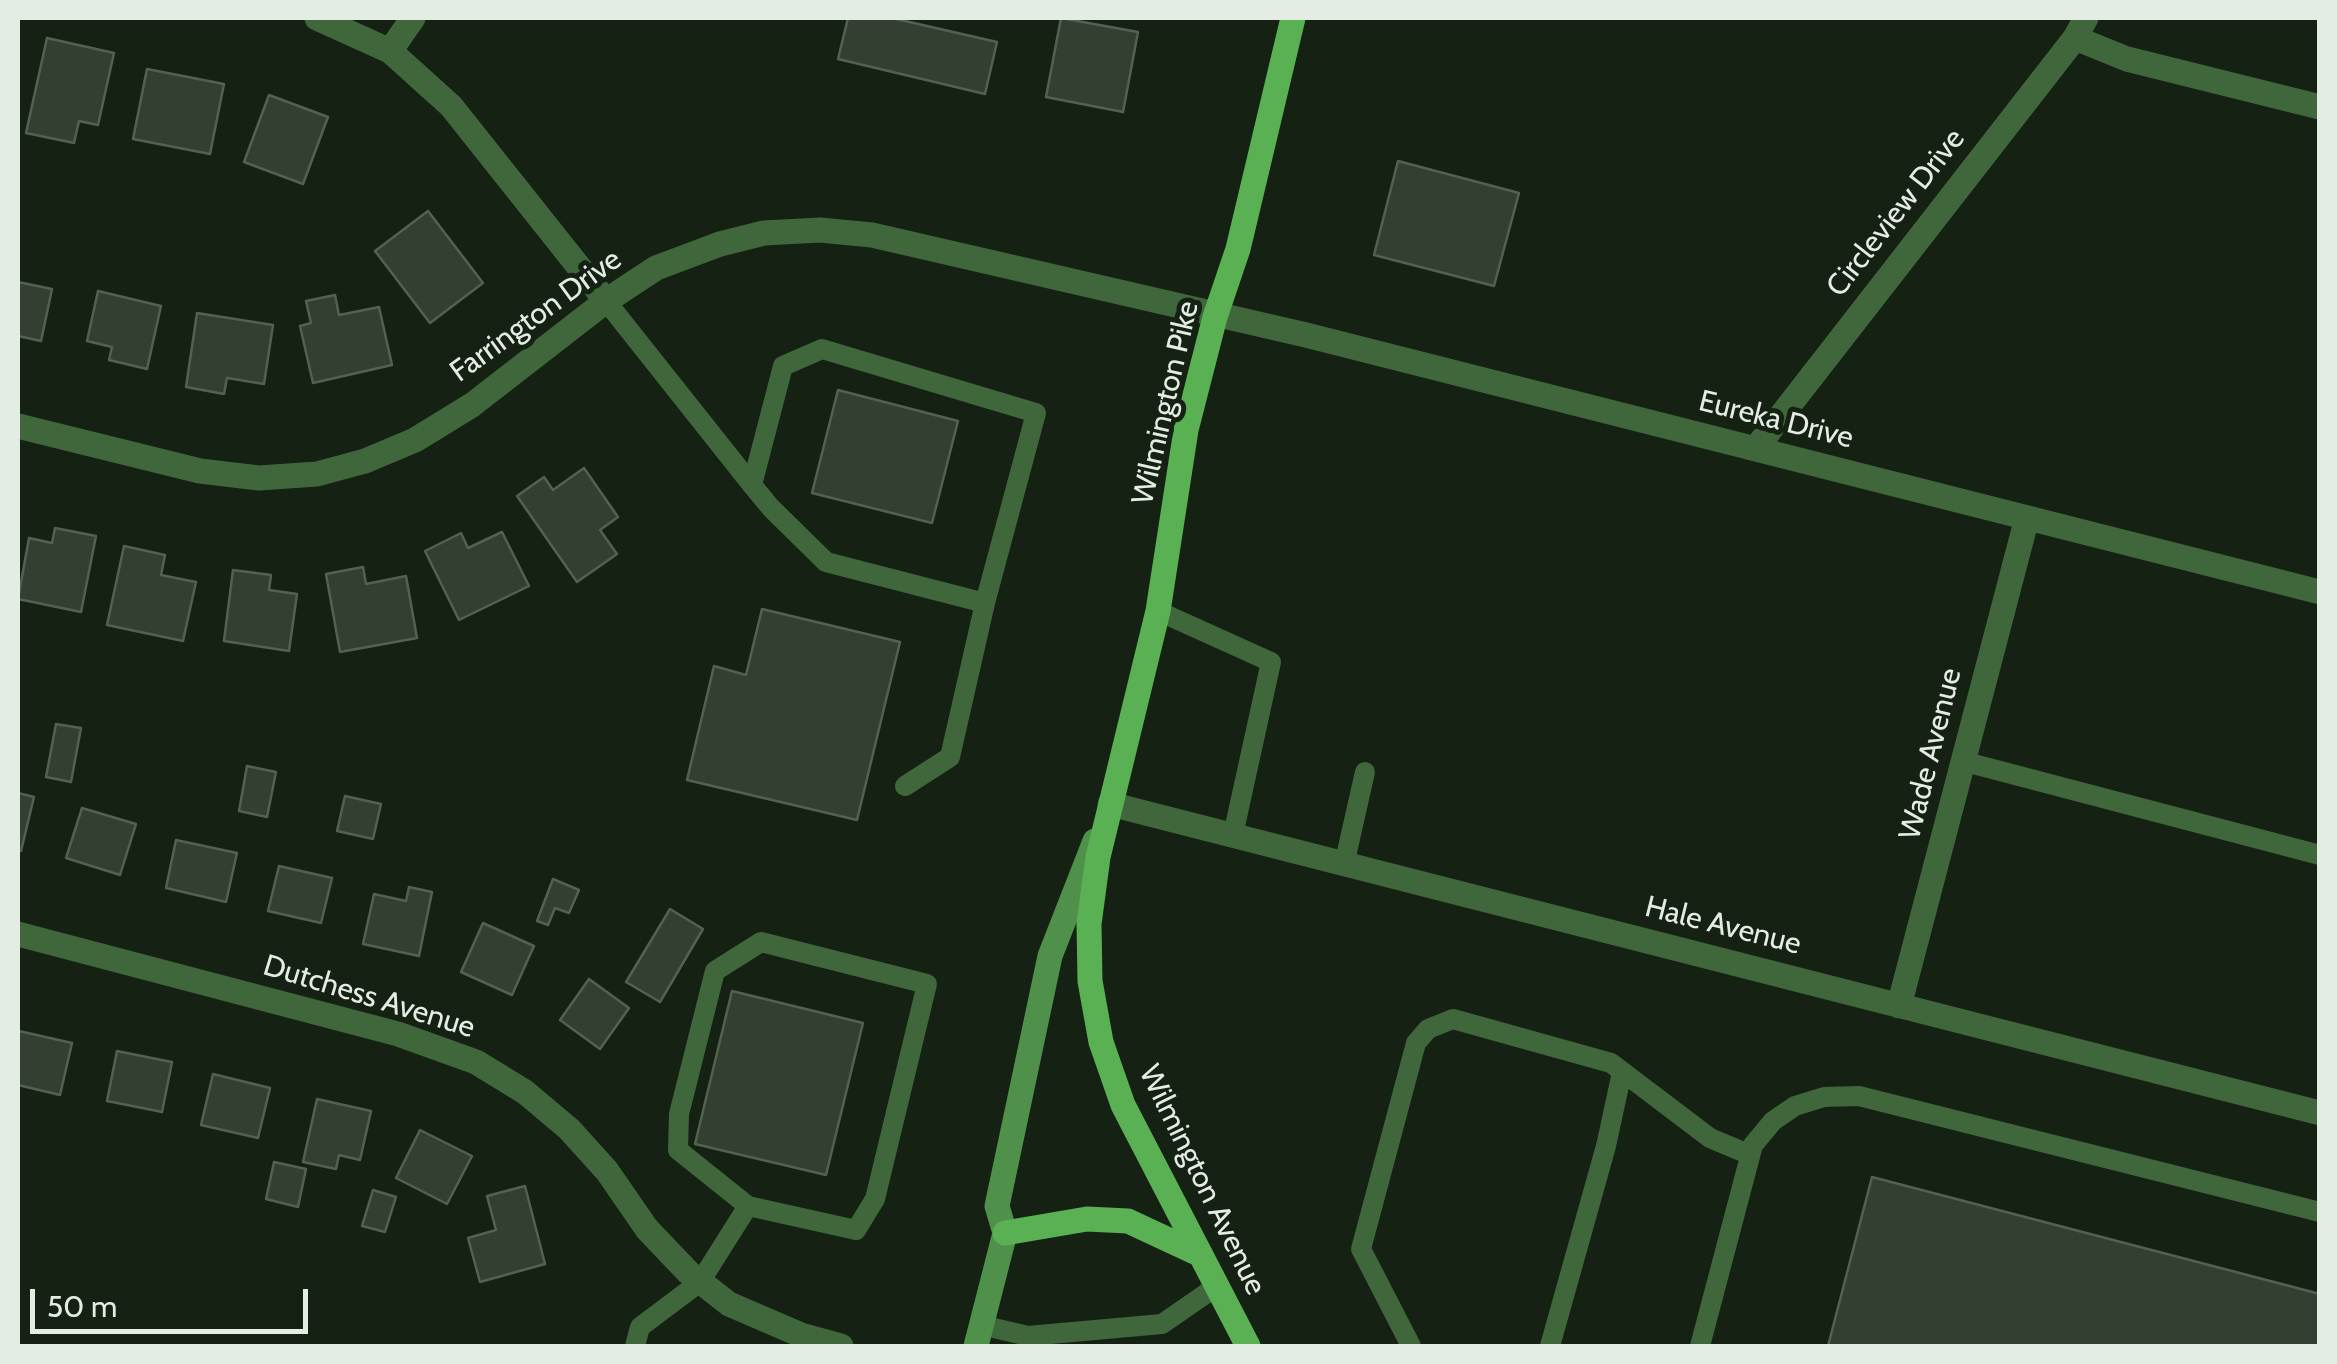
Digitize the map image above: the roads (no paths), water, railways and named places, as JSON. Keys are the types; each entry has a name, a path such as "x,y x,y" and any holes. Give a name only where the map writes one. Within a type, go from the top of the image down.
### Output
{"main road":[{"name":"Wilmington Pike","path":"1110,804 1158,610 1186,430 1215,317 1238,249 1293,18"},
{"path":"979,1336 1005,1233 997,1206 1050,956 1110,804"},
{"name":"Wilmington Avenue","path":"1110,804 1098,857 1090,924 1090,981 1101,1042 1122,1105 1248,1346"},
{"path":"1005,1233 1087,1219 1128,1221 1201,1255"}],"street":[{"path":"317,18 390,51 451,106 606,300"},
{"path":"390,51 413,18"},
{"path":"2080,28 2127,59 2320,107"},
{"name":"Circleview Drive","path":"1756,448 2080,28"},
{"name":"Farrington Drive","path":"18,426 200,471 259,478 317,474 365,462 415,440 472,405 606,300 656,268 720,244 764,233 820,230 872,235 1215,317"},
{"name":"Eureka Drive","path":"1215,317 1306,336 2320,592"},
{"name":"Wade Avenue","path":"1899,1006 2027,518"},
{"name":"Hale Avenue","path":"1110,804 2320,1113"},
{"name":"Dutchess Avenue","path":"18,934 398,1034 476,1062 525,1092 569,1128 606,1171 646,1229 728,1304 801,1335 842,1346"}],"lane":[{"path":"606,300 752,485 826,562 985,603"},
{"path":"752,485 783,366 822,348 1036,413 985,603 950,757 905,786"},
{"path":"1158,610 1271,662 1233,835"},
{"path":"1962,760 2320,855"},
{"path":"1344,865 1365,772"},
{"path":"761,942 927,984 875,1199 856,1230 748,1206 678,1150 679,1114 714,972 761,942"},
{"path":"1411,1346 1361,1249 1416,1044 1428,1029 1453,1019 1611,1064 1710,1138 1748,1154"},
{"path":"1550,1346 1606,1146 1622,1072"},
{"path":"1700,1346 1748,1154 1773,1121 1795,1106 1824,1097 1859,1096 2320,1212"},
{"path":"636,1346 640,1327 700,1282 748,1206"},
{"path":"979,1336 1028,1336 1162,1324 1217,1286"}]}
